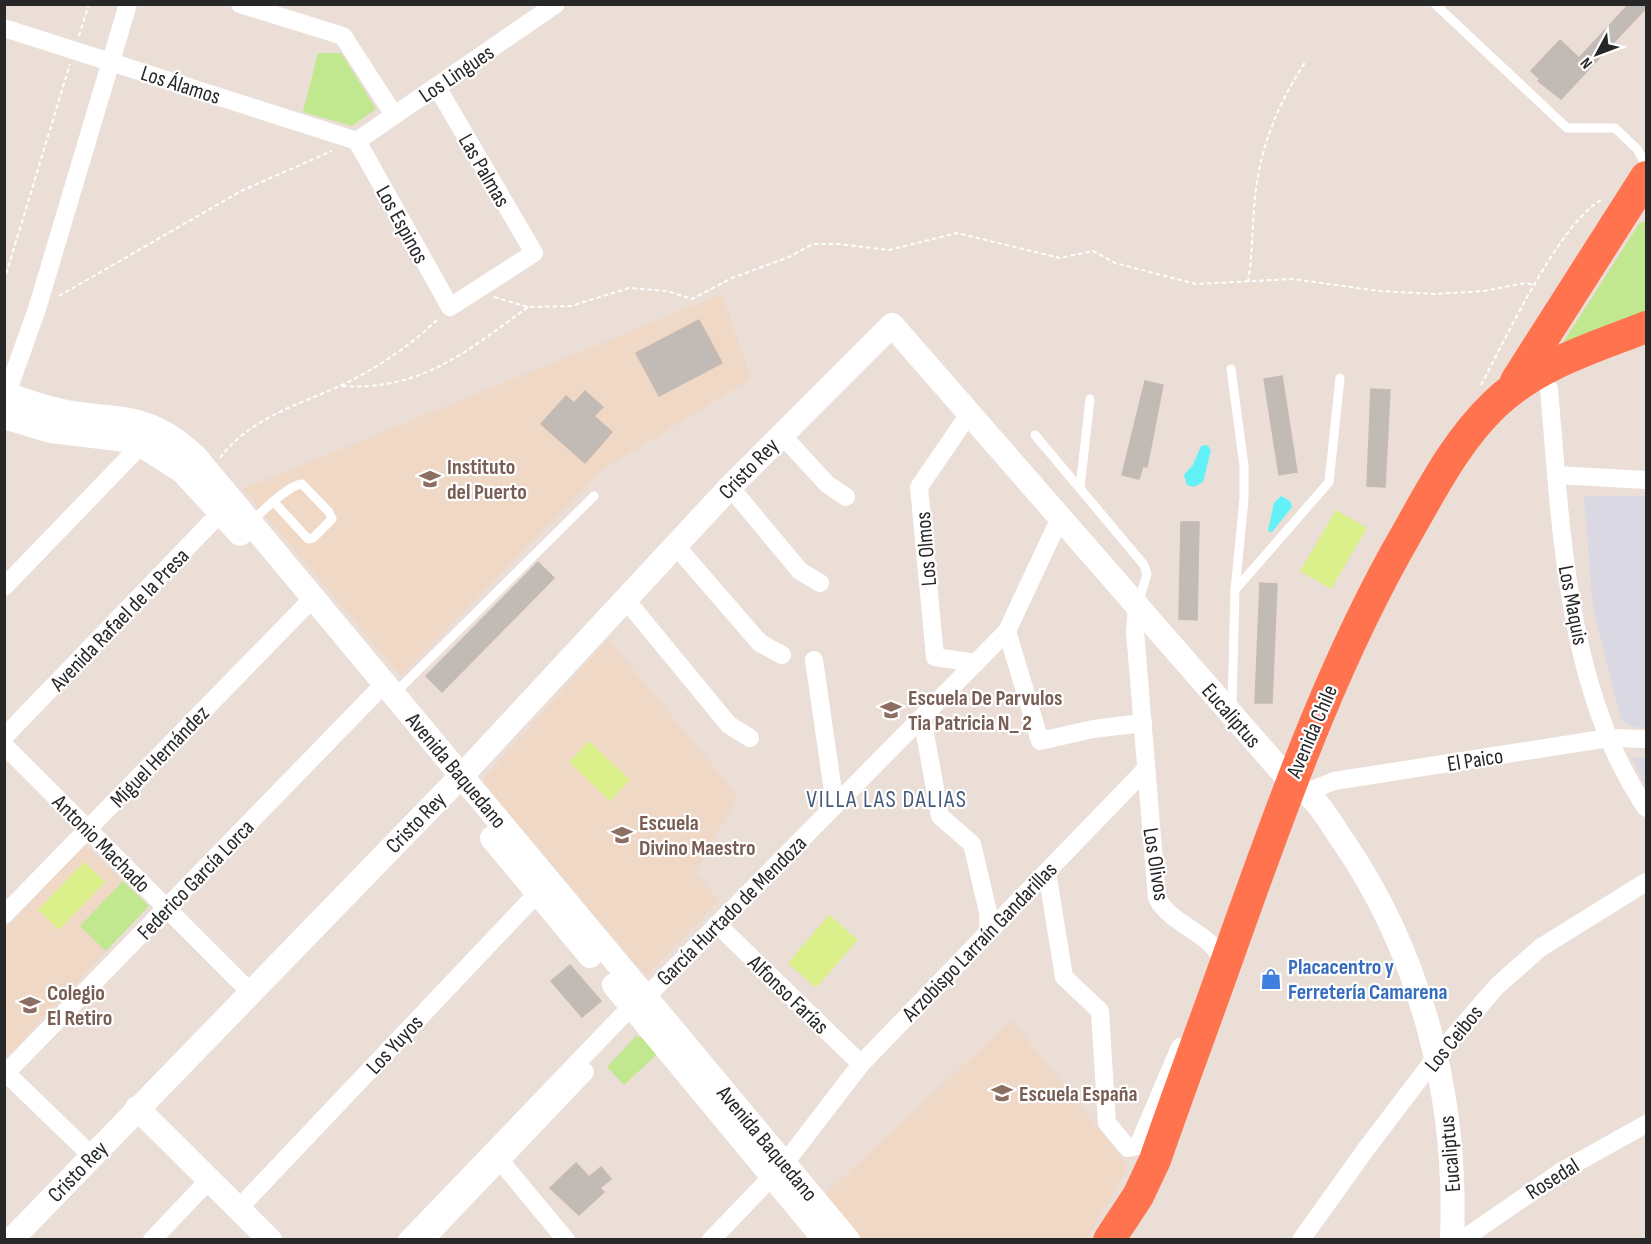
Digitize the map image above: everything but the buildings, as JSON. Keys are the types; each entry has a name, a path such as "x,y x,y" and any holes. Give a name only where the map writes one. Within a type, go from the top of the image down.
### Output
{"highway":[{"path":"1493,391 1631,203 1647,177"},
{"name":"Avenida Chile","path":"1134,1239 1164,1186 1343,656 1398,548 1493,391 1647,327"},
{"name":"Avenida Chile","path":"1109,1239 1128,1213 1148,1178 1224,965 1298,787 1340,706 1378,622 1444,502 1485,440 1515,412 1549,389 1579,373 1647,347"}],"street":[{"path":"6,393 37,309 128,4"},
{"path":"240,4 343,36 394,115"},
{"name":"Los Lingues","path":"357,141 556,4"},
{"name":"Los Álamos","path":"4,28 357,141"},
{"name":"Las Palmas","path":"437,87 534,254 474,291"},
{"name":"Los Espinos","path":"357,141 450,307"},
{"path":"450,307 474,291"},
{"name":"Eucaliptus","path":"892,324 1137,607 1298,787 1351,852 1387,916 1415,984 1436,1058 1451,1155 1452,1239"},
{"name":"Cristo Rey","path":"11,1239 455,781 781,434 892,324"},
{"name":"Los Maquis","path":"1549,389 1561,530 1573,607 1595,695 1609,738 1629,780 1647,808"},
{"name":"Avenida Baquedano","path":"6,393 50,408 128,418 155,427 183,445 210,473 227,506 384,690 455,781 639,1006 779,1170 848,1239"},
{"name":"Los Olmos","path":"969,414 920,487 935,657 976,663"},
{"name":"Avenida Baquedano","path":"4,417 51,431 117,439 141,445 183,472 251,522 308,603"},
{"path":"781,434 827,484 846,497"},
{"path":"4,587 141,445"},
{"path":"1556,475 1647,480"},
{"path":"730,487 800,571 820,583"},
{"name":"Avenida Rafael de la Presa","path":"4,737 227,506"},
{"name":"García Hurtado de Mendoza","path":"425,1239 496,1156 717,924 1007,632 1060,518"},
{"path":"675,545 760,643 782,655"},
{"path":"626,600 729,725 750,738"},
{"name":"Miguel Hernández","path":"4,915 308,603"},
{"path":"1137,607 1135,631 1145,770"},
{"path":"1007,632 1040,741 1093,729 1143,723"},
{"path":"814,660 835,805"},
{"name":"Federico García Lorca","path":"5,1073 384,690"},
{"path":"922,717 940,816 972,844 988,912 988,932"},
{"name":"El Paico","path":"1298,787 1609,738 1647,739"},
{"name":"Antonio Machado","path":"4,746 250,992"},
{"name":"Arzobispo Larraín Gandarillas","path":"711,1239 779,1170 861,1064 1145,770"},
{"name":"Los Olivos","path":"1145,770 1158,898 1164,911 1215,946 1224,965"},
{"path":"1047,872 1064,977 1100,1011 1107,1123 1128,1148 1138,1146 1186,1032 1198,1037"},
{"name":"Los Ceibos","path":"1301,1239 1436,1058 1497,986 1525,960 1647,882"},
{"name":"Los Yuyos","path":"239,1208 543,886"},
{"name":"Alfonso Farías","path":"717,924 861,1064"},
{"path":"5,1073 92,1156"},
{"path":"137,1108 270,1239"},
{"name":"Rosedal","path":"1462,1239 1562,1171 1647,1124"},
{"path":"496,1156 566,1239"},
{"name":"García Hurtado de Mendoza","path":"407,1239 496,1156"},
{"name":"Avenida Baquedano","path":"779,1170 825,1239"},
{"path":"152,1239 209,1180"}],"lane":[{"path":"1435,4 1567,128 1615,128 1637,149 1647,165"},
{"path":"1231,369 1244,466 1244,500 1235,590 1232,715"},
{"path":"1235,590 1329,482 1340,378"},
{"path":"1080,488 1090,399"},
{"path":"1035,435 1144,565 1147,574 1137,607"},
{"path":"251,522 274,502 296,484 302,484 329,512 332,519 313,538 308,539 274,502"},
{"path":"384,690 594,496"}],"path":[{"path":"4,281 89,4"},
{"path":"1248,282 1255,238 1256,189 1266,140 1283,99 1306,61"},
{"path":"37,309 242,191 357,141"},
{"path":"1493,391 1535,285 1556,248 1595,204 1616,198 1631,203"},
{"path":"474,291 528,307 571,306 629,288 667,291 692,299 732,278 789,257 813,244 838,244 889,250 957,233 1060,258 1093,251 1115,263 1196,284 1293,279 1379,291 1435,294 1484,291 1525,283 1535,285"},
{"path":"210,473 224,452 246,431 340,385 408,345 450,307"},
{"path":"340,385 394,384 430,372 449,363 528,307"}],"shaded area":[{"name":"Instituto del Puerto","path":"722,294 751,379 602,470 401,676 243,489"},
{"path":"1584,496 1646,496 1646,728 1632,727 1621,720 1593,608"},
{"name":"Escuela Divino Maestro","path":"608,639 738,796 695,873 719,900 646,976 482,781"},
{"path":"1632,757 1646,758 1646,787"},
{"name":"Colegio El Retiro","path":"85,845 123,881 80,926 106,951 5,1058 5,929"},
{"name":"Escuela España","path":"1012,1020 1128,1166 1087,1239 861,1239 825,1194"}],"green space":[{"path":"318,53 341,53 376,109 352,126 303,112"},
{"path":"1646,221 1646,314 1561,346 1639,224"},
{"path":"1336,510 1367,528 1331,589 1300,571"},
{"path":"589,741 630,780 610,801 569,762"},
{"path":"84,862 105,882 59,930 38,910"},
{"path":"123,881 149,906 106,951 80,926"},
{"path":"829,915 858,940 816,988 788,963"},
{"path":"636,1036 643,1038 657,1054 624,1085 607,1067"}],"water":[{"path":"1207,445 1211,450 1203,482 1194,487 1187,485 1184,475 1193,465 1201,446"},
{"path":"1281,496 1290,501 1292,507 1272,532 1268,531 1274,503"}],"place":[{"name":"Instituto del Puerto","path":"430,479"},
{"name":"Escuela De Parvulos Tia Patricia N_ 2","path":"891,710"},
{"name":"Escuela Divino Maestro","path":"622,835"},
{"name":"Placacentro y Ferretería Camarena","path":"1271,979"},
{"name":"Colegio El Retiro","path":"30,1005"},
{"name":"Escuela España","path":"1002,1093"}],"district":[{"name":"VILLA LAS DALIAS","path":"887,799"}]}
